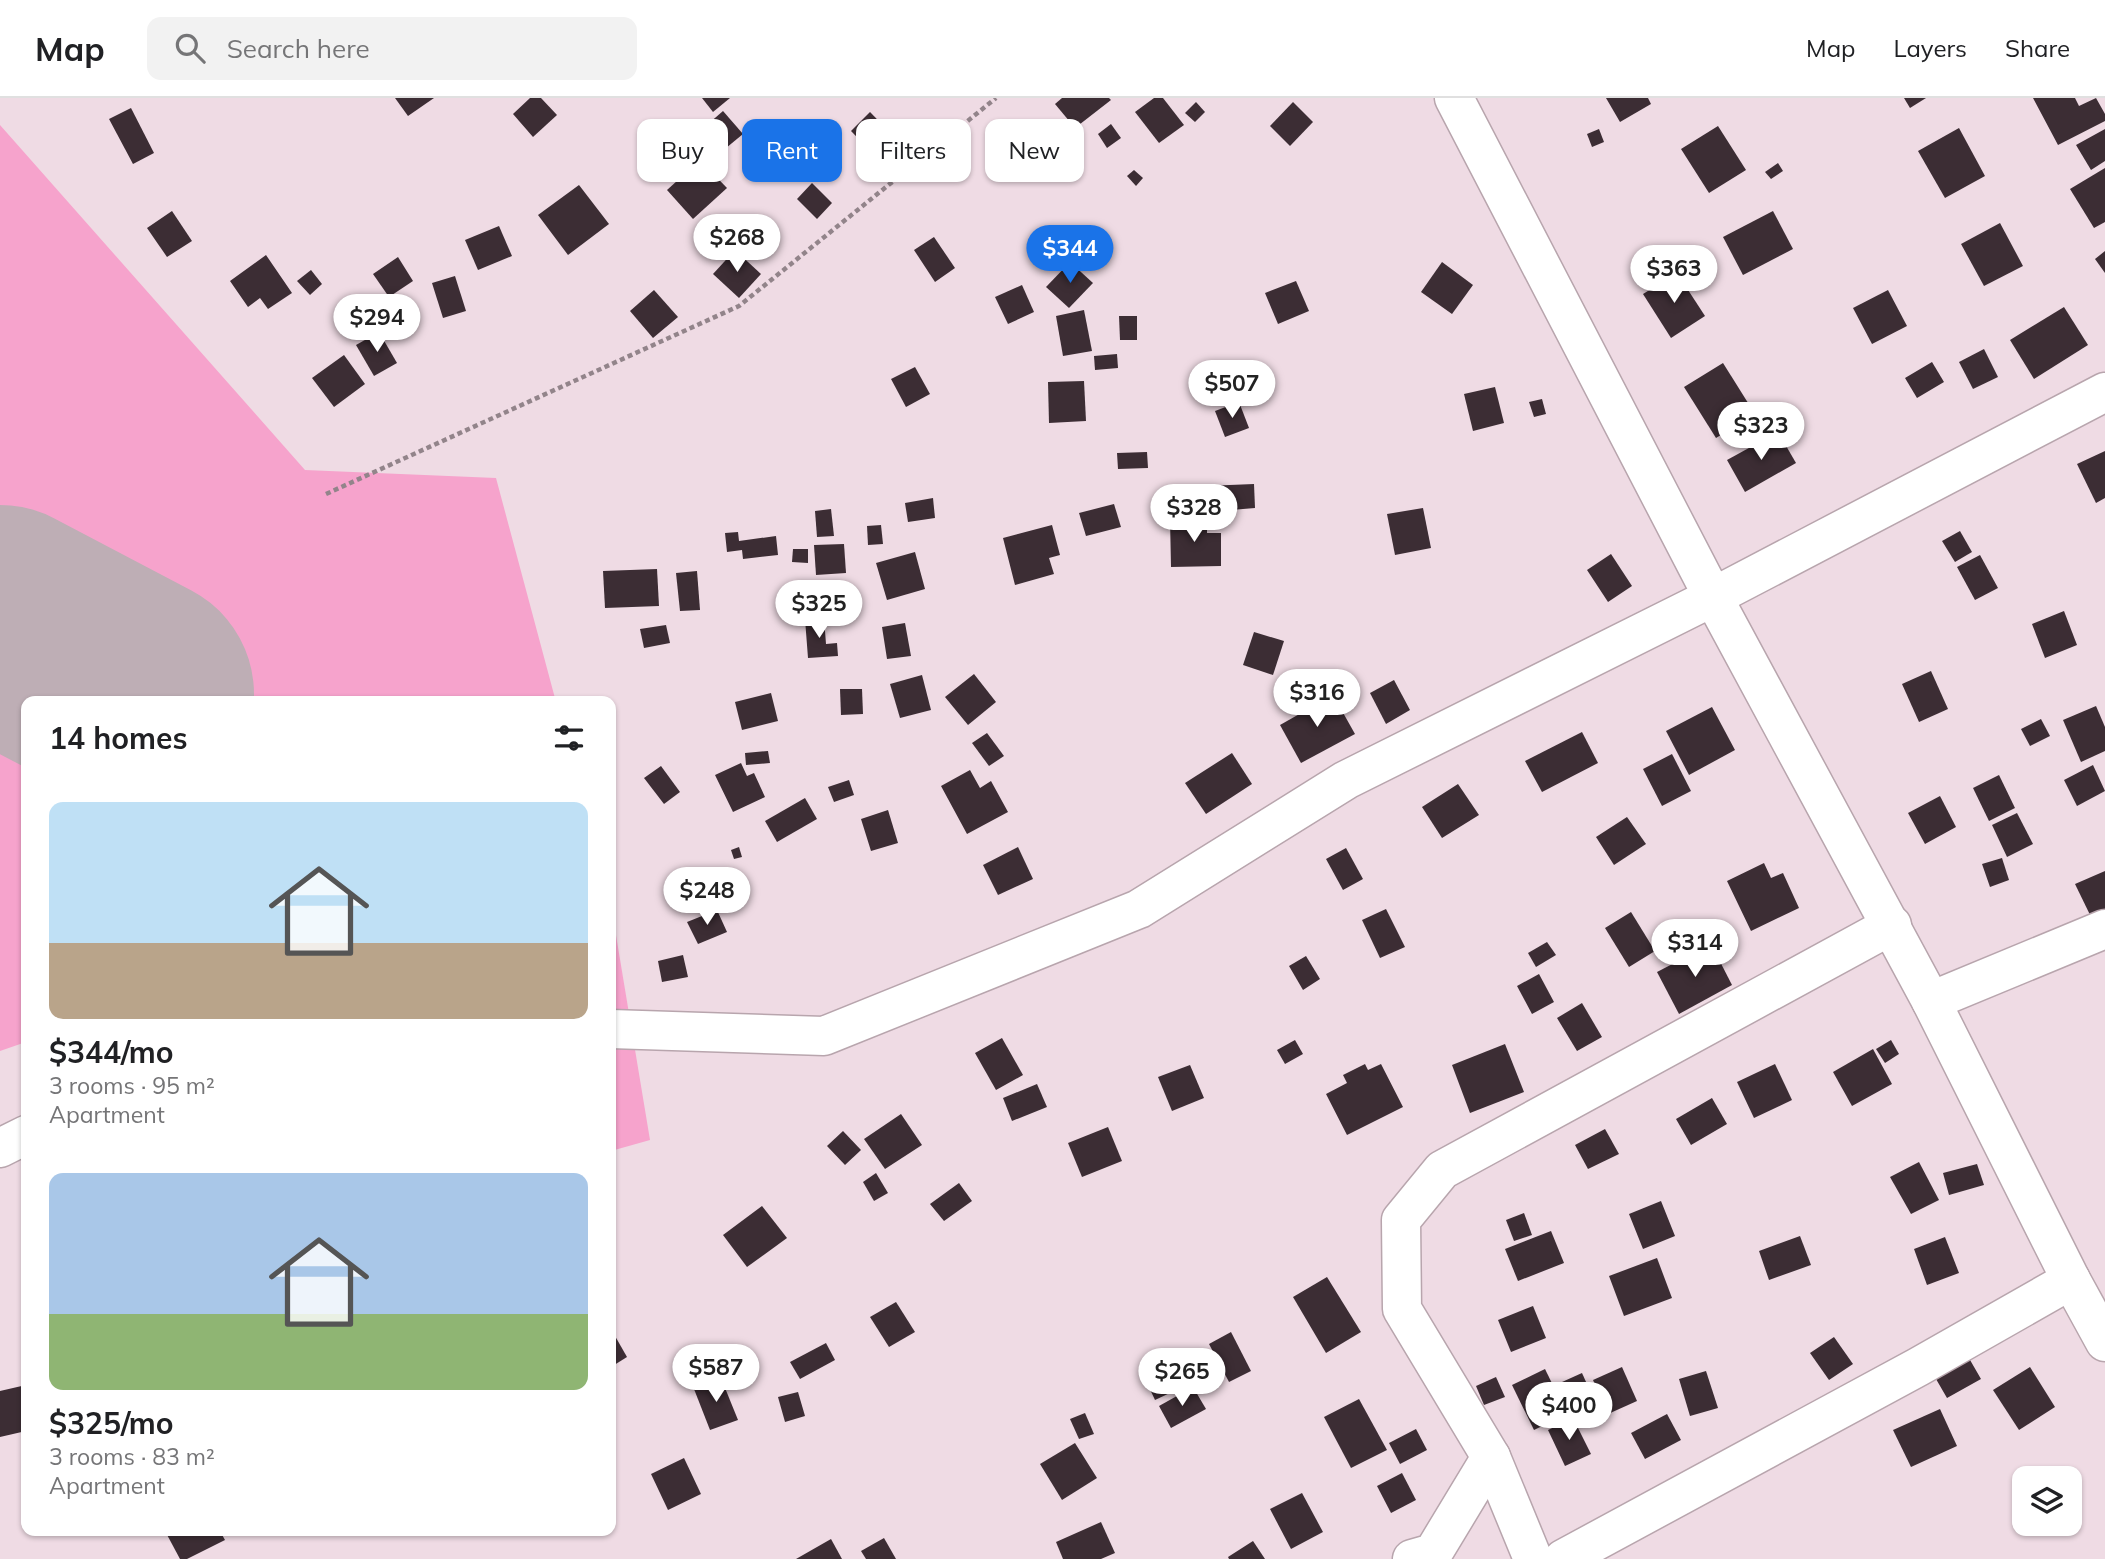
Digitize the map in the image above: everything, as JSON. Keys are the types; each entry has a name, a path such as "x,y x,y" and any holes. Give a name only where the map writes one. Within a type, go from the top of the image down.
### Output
{"street":[{"path":"1454,98 1713,597 1892,925 2105,1342"},
{"path":"616,1029 824,1036 1139,909 1346,780 1713,597 2105,392"},
{"path":"1533,1559 1491,1457 1402,1309 1401,1220 1442,1170 1892,925"},
{"path":"1931,1001 2105,929"},
{"path":"0,1148 21,1138"},
{"path":"1563,1559 1918,1367 2071,1280"},
{"path":"1437,1557 1491,1457"}],"path":[{"path":"326,494 739,306 996,98"}],"shaded area":[{"path":"0,125 305,470 496,478 554,696 21,696 21,1044 0,1051"},
{"path":"616,935 650,1140 616,1150"}],"building":[{"path":"395,98 434,98 408,116"},
{"path":"530,98 541,98 557,115 533,137 513,114"},
{"path":"702,98 730,98 713,112"},
{"path":"1062,98 1111,100 1084,121 1068,119 1055,104"},
{"path":"1154,98 1163,98 1184,125 1159,143 1135,112"},
{"path":"1606,98 1648,98 1651,104 1620,122"},
{"path":"1904,98 1926,98 1910,108"},
{"path":"2033,98 2075,98 2079,106 2096,98 2105,114 2105,121 2058,145"},
{"path":"1196,102 1205,112 1195,122 1185,113"},
{"path":"1293,102 1313,122 1290,146 1270,126"},
{"path":"131,108 154,153 133,164 109,119"},
{"path":"723,111 742,135 728,146 728,119 714,119"},
{"path":"870,112 877,119 863,119"},
{"path":"1111,124 1121,138 1107,148 1098,134"},
{"path":"1718,126 1746,170 1709,193 1681,149"},
{"path":"1959,128 1985,176 1945,198 1918,151"},
{"path":"1599,129 1604,142 1592,147 1587,134"},
{"path":"2105,129 2105,161 2091,170 2076,145"},
{"path":"1778,163 1783,171 1771,179 1765,172"},
{"path":"2105,168 2105,222 2094,228 2070,189"},
{"path":"1134,170 1143,178 1136,186 1127,176"},
{"path":"676,182 721,182 727,188 693,219 667,190"},
{"path":"812,183 832,203 817,219 797,199"},
{"path":"579,185 609,224 568,255 538,215"},
{"path":"172,211 192,241 167,257 147,228"},
{"path":"1773,211 1793,249 1743,275 1723,237"},
{"path":"2000,223 2023,266 1984,286 1961,244"},
{"path":"499,226 512,256 478,270 465,240"},
{"path":"934,237 955,268 935,282 914,250"},
{"path":"735,250 761,274 739,298 713,274"},
{"path":"2105,251 2105,273 2095,259"},
{"path":"266,255 292,293 268,309 260,298 248,307 230,281"},
{"path":"398,257 413,281 389,297 373,274"},
{"path":"1070,262 1093,283 1069,308 1046,287"},
{"path":"1442,262 1473,285 1452,314 1421,292"},
{"path":"311,270 322,284 310,295 297,281"},
{"path":"1677,273 1705,316 1671,338 1643,294"},
{"path":"455,276 466,311 443,318 432,283"},
{"path":"1296,281 1309,311 1278,324 1265,293"},
{"path":"1022,285 1034,312 1008,324 995,297"},
{"path":"654,290 678,317 653,338 630,311"},
{"path":"1888,290 1907,326 1872,344 1853,308"},
{"path":"2064,307 2088,345 2034,379 2010,340"},
{"path":"1084,310 1092,351 1063,356 1056,316"},
{"path":"1119,316 1137,316 1137,340 1120,340"},
{"path":"379,332 397,363 374,376 356,345"},
{"path":"1984,349 1998,377 1973,389 1959,362"},
{"path":"1117,354 1118,368 1095,370 1094,356"},
{"path":"344,355 365,384 334,407 312,378"},
{"path":"1932,362 1944,382 1917,398 1905,378"},
{"path":"1723,363 1755,414 1716,438 1684,387"},
{"path":"915,367 930,394 906,407 891,379"},
{"path":"1084,381 1086,421 1049,423 1048,382"},
{"path":"1495,387 1504,423 1473,431 1464,394"},
{"path":"1542,399 1546,414 1534,417 1529,402"},
{"path":"1239,402 1249,428 1225,437 1215,411"},
{"path":"1778,432 1796,463 1745,492 1727,460"},
{"path":"2105,451 2105,498 2096,503 2077,464"},
{"path":"1147,452 1148,468 1118,469 1117,453"},
{"path":"1254,484 1255,508 1207,512 1205,486"},
{"path":"933,498 935,518 908,522 905,503"},
{"path":"1114,504 1121,527 1086,536 1079,513"},
{"path":"1423,508 1431,548 1395,555 1387,514"},
{"path":"831,509 834,536 817,537 815,511"},
{"path":"1207,518 1207,533 1221,533 1221,566 1171,567 1170,519"},
{"path":"881,525 883,544 868,545 867,526"},
{"path":"1052,525 1060,555 1049,558 1054,574 1015,585 1003,538"},
{"path":"1960,531 1972,552 1955,562 1942,541"},
{"path":"738,532 739,541 776,536 778,555 743,559 742,550 727,552 725,533"},
{"path":"844,544 846,573 816,575 814,545"},
{"path":"793,549 808,549 808,563 792,562"},
{"path":"915,552 925,589 887,600 876,563"},
{"path":"1611,554 1632,586 1608,602 1587,570"},
{"path":"1980,555 1998,588 1975,600 1957,567"},
{"path":"657,569 659,606 605,608 603,571"},
{"path":"697,571 700,610 680,611 676,573"},
{"path":"833,597 845,597 845,611 833,611"},
{"path":"2064,611 2077,645 2045,658 2032,624"},
{"path":"824,618 826,644 837,643 838,656 808,658 805,619"},
{"path":"905,623 911,656 887,659 882,627"},
{"path":"666,625 670,643 644,648 640,629"},
{"path":"1254,632 1284,641 1273,675 1243,665"},
{"path":"1931,671 1948,709 1919,722 1902,684"},
{"path":"974,674 996,702 968,725 945,697"},
{"path":"922,675 931,710 900,718 890,684"},
{"path":"1394,680 1410,710 1386,724 1370,693"},
{"path":"840,689 862,689 863,714 841,715"},
{"path":"771,693 778,721 742,730 735,702"},
{"path":"1333,695 1355,734 1301,763 1280,725"},
{"path":"2096,706 2105,727 2105,751 2081,762 2063,720"},
{"path":"1712,707 1735,750 1689,775 1666,731"},
{"path":"2041,719 2050,736 2030,746 2021,729"},
{"path":"1582,732 1598,763 1542,792 1525,761"},
{"path":"987,733 1004,756 989,766 972,743"},
{"path":"768,751 770,763 746,765 745,753"},
{"path":"1232,753 1252,784 1206,814 1185,783"},
{"path":"1672,754 1691,791 1662,806 1643,769"},
{"path":"741,763 747,776 754,773 765,797 733,812 715,775"},
{"path":"2093,765 2105,791 2077,806 2064,780"},
{"path":"661,766 680,792 664,804 644,778"},
{"path":"970,770 980,788 991,781 1008,812 967,834 941,786"},
{"path":"1999,775 2015,808 1989,821 1973,788"},
{"path":"849,780 854,795 834,802 828,787"},
{"path":"1458,784 1479,815 1442,838 1422,807"},
{"path":"1940,796 1956,827 1925,844 1908,813"},
{"path":"805,798 817,819 777,842 765,821"},
{"path":"888,810 898,843 871,851 861,819"},
{"path":"2017,813 2033,844 2007,857 1992,825"},
{"path":"1627,817 1646,844 1614,865 1596,837"},
{"path":"739,847 742,857 734,859 731,850"},
{"path":"1018,847 1033,879 998,895 983,865"},
{"path":"1346,848 1363,879 1343,890 1326,859"},
{"path":"2002,858 2009,880 1990,887 1982,864"},
{"path":"1764,863 1771,878 1783,873 1799,908 1751,931 1727,881"},
{"path":"2105,871 2105,915 2093,921 2075,884"},
{"path":"1386,909 1405,947 1380,958 1362,920"},
{"path":"717,910 727,932 698,944 687,922"},
{"path":"1631,912 1655,951 1629,967 1605,928"},
{"path":"1547,942 1556,955 1536,967 1528,953"},
{"path":"1711,944 1732,985 1679,1014 1657,972"},
{"path":"683,955 688,977 662,982 658,961"},
{"path":"1306,956 1320,979 1303,990 1289,966"},
{"path":"1539,974 1554,1002 1532,1014 1517,986"},
{"path":"1582,1003 1602,1037 1577,1051 1557,1018"},
{"path":"1002,1038 1023,1075 996,1090 975,1053"},
{"path":"1295,1040 1303,1054 1285,1064 1277,1050"},
{"path":"1891,1040 1899,1054 1885,1063 1876,1049"},
{"path":"1505,1044 1524,1092 1470,1113 1452,1065"},
{"path":"1873,1049 1892,1084 1852,1106 1833,1072"},
{"path":"1365,1064 1368,1070 1381,1064 1403,1107 1347,1135 1326,1094 1347,1083 1343,1075"},
{"path":"1775,1064 1792,1100 1754,1118 1737,1082"},
{"path":"1190,1065 1204,1098 1172,1111 1158,1077"},
{"path":"1037,1084 1047,1107 1012,1121 1003,1098"},
{"path":"1712,1098 1727,1124 1691,1145 1676,1119"},
{"path":"901,1114 922,1145 885,1169 864,1139"},
{"path":"1108,1127 1122,1161 1082,1177 1068,1143"},
{"path":"1605,1129 1619,1154 1588,1169 1575,1145"},
{"path":"843,1131 861,1150 845,1165 827,1146"},
{"path":"1919,1162 1939,1200 1911,1214 1890,1177"},
{"path":"1977,1164 1984,1185 1949,1195 1943,1173"},
{"path":"876,1173 888,1193 874,1201 863,1182"},
{"path":"959,1183 972,1201 944,1221 930,1204"},
{"path":"1661,1201 1675,1236 1643,1249 1629,1214"},
{"path":"762,1206 787,1238 747,1267 723,1235"},
{"path":"1524,1213 1532,1235 1514,1241 1506,1220"},
{"path":"1551,1231 1564,1263 1518,1281 1505,1249"},
{"path":"1800,1236 1811,1265 1769,1280 1759,1251"},
{"path":"1945,1237 1959,1273 1927,1285 1914,1249"},
{"path":"1657,1258 1672,1298 1624,1316 1609,1276"},
{"path":"1327,1277 1361,1332 1326,1353 1293,1297"},
{"path":"896,1302 915,1332 889,1347 870,1317"},
{"path":"1533,1306 1546,1338 1511,1352 1498,1320"},
{"path":"1231,1332 1251,1371 1229,1382 1209,1344"},
{"path":"1834,1337 1853,1364 1829,1380 1810,1353"},
{"path":"616,1338 627,1357 616,1364"},
{"path":"826,1343 835,1360 800,1379 790,1362"},
{"path":"1176,1352 1191,1383 1155,1400 1140,1368"},
{"path":"1966,1353 1981,1379 1947,1398 1936,1379 1953,1369"},
{"path":"1622,1367 1637,1401 1608,1414 1593,1380"},
{"path":"2030,1367 2055,1407 2019,1430 1993,1390"},
{"path":"1545,1369 1567,1414 1534,1430 1512,1385"},
{"path":"1706,1371 1718,1408 1690,1416 1679,1379"},
{"path":"1582,1373 1591,1393 1572,1402 1562,1382"},
{"path":"1496,1377 1505,1397 1484,1405 1476,1386"},
{"path":"721,1378 738,1420 710,1430 694,1389"},
{"path":"21,1386 21,1432 0,1437 0,1391"},
{"path":"1193,1387 1206,1409 1171,1428 1159,1406"},
{"path":"798,1392 805,1416 785,1422 778,1397"},
{"path":"1359,1399 1387,1450 1351,1468 1324,1417"},
{"path":"1940,1409 1957,1446 1911,1467 1893,1430"},
{"path":"1085,1413 1094,1434 1079,1439 1070,1419"},
{"path":"1667,1414 1681,1440 1645,1459 1631,1433"},
{"path":"1573,1418 1591,1454 1565,1466 1548,1430"},
{"path":"1416,1429 1427,1450 1400,1464 1389,1443"},
{"path":"1075,1443 1097,1478 1062,1500 1040,1464"},
{"path":"684,1458 701,1494 668,1510 651,1474"},
{"path":"1402,1473 1416,1500 1391,1513 1377,1486"},
{"path":"1302,1493 1323,1532 1291,1549 1270,1509"},
{"path":"1101,1522 1115,1553 1101,1559 1063,1559 1056,1542"},
{"path":"168,1536 223,1536 225,1540 187,1559 180,1559"},
{"path":"884,1538 896,1559 866,1559 861,1551"},
{"path":"831,1539 842,1559 796,1559"},
{"path":"1253,1541 1265,1559 1229,1559 1228,1557"}],"runway":[{"path":"0,622 137,694"}]}
